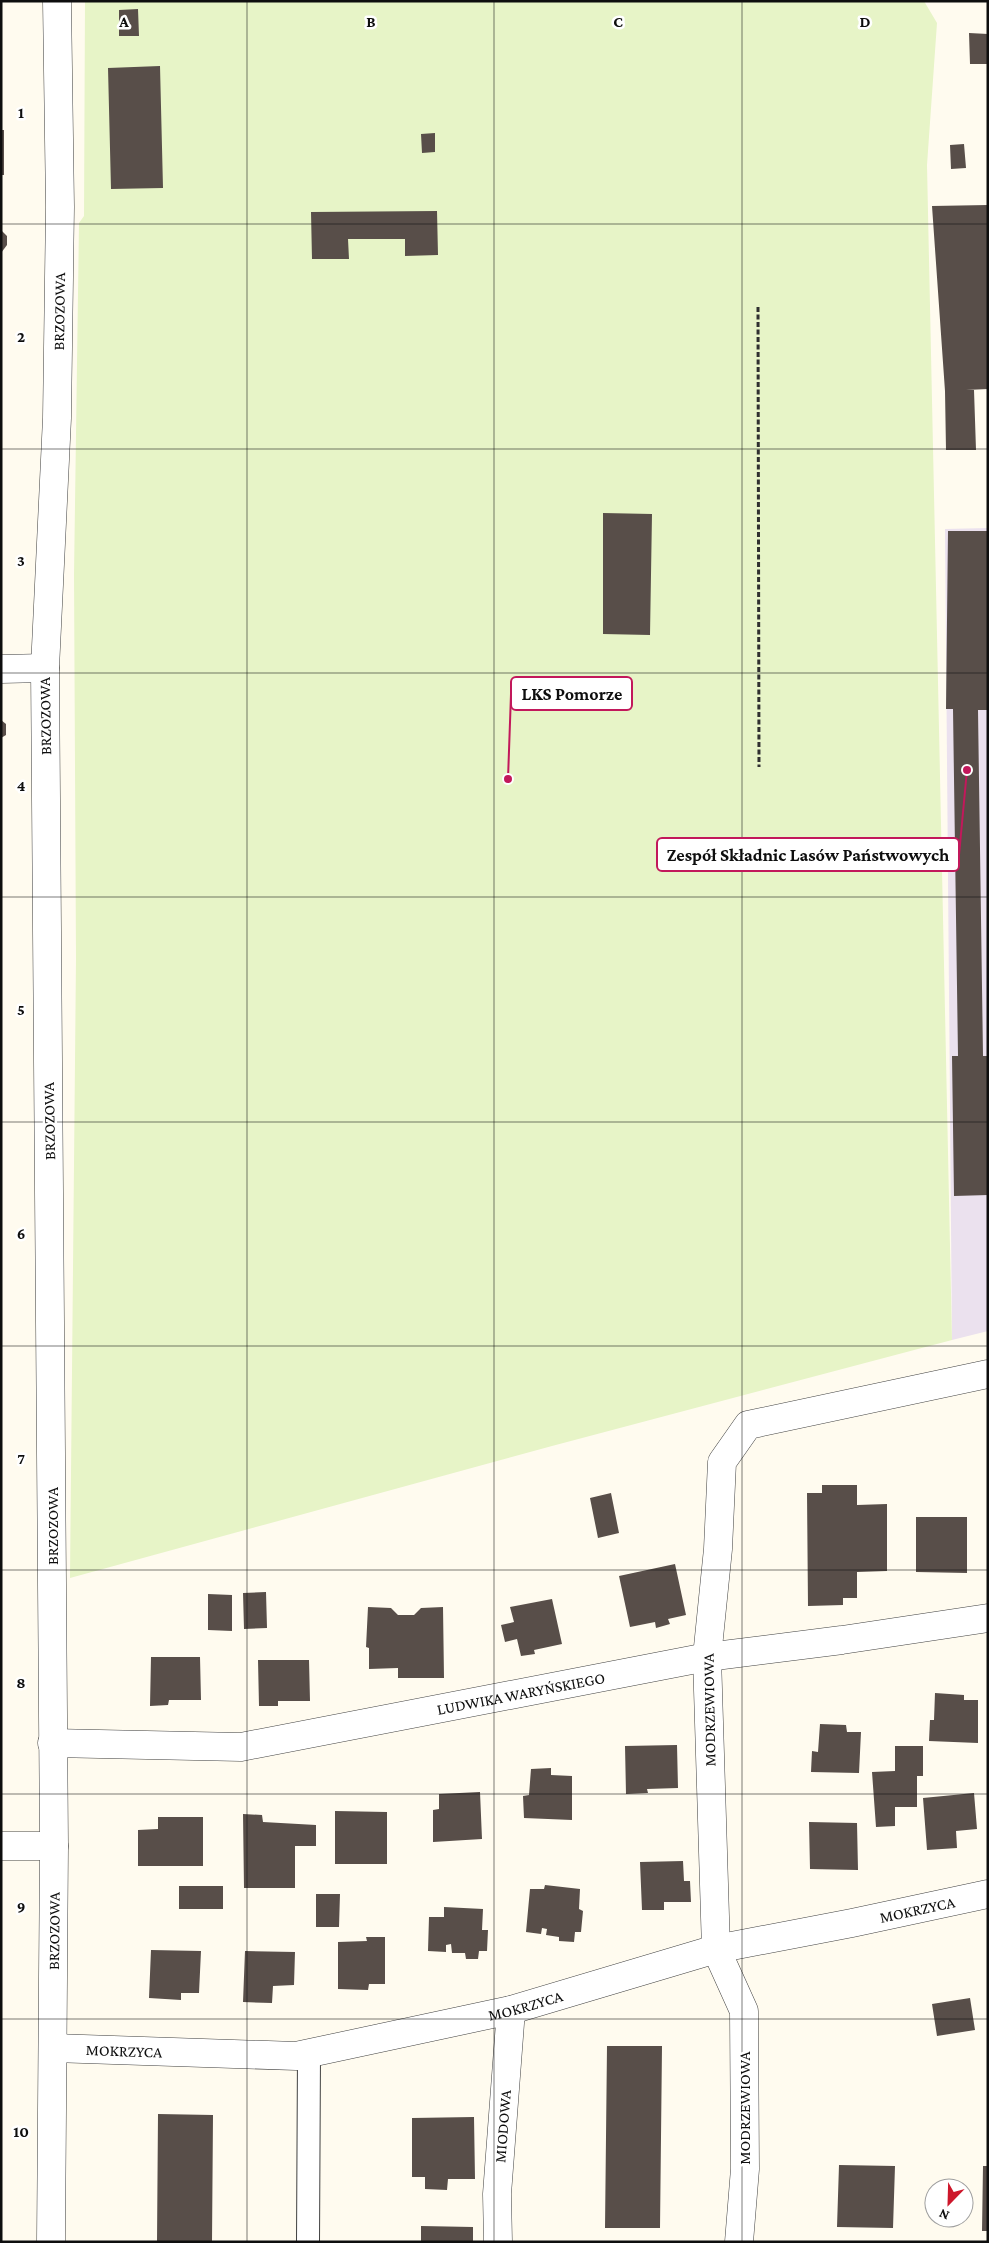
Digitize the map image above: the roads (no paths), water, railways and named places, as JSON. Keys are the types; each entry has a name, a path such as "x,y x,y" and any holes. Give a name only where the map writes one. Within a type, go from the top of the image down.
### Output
{"street":[{"name":"BRZOZOWA","path":"50,2242 54,1846 52,1743 52,1399 44,668 57,399 60,207 57,1"},
{"path":"1,669 44,668"},
{"name":"MODRZEWIOWA","path":"739,2242 745,2169 744,2011 716,1949 707,1657 718,1549 722,1462 748,1425 988,1374"},
{"name":"LUDWIKA WARYŃSKIEGO","path":"52,1743 242,1748 707,1657 842,1640 988,1618"},
{"path":"1,1846 54,1846"},
{"name":"MOKRZYCA","path":"53,2048 296,2056 511,2010 716,1949 988,1894"},
{"name":"MIODOWA","path":"498,2242 497,2194 511,2010"},
{"path":"308,2242 310,2053"}],"place":[{"name":"Zespół Składnic Lasów Państwowych","path":"967,770"},
{"name":"LKS Pomorze","path":"508,779"}]}
